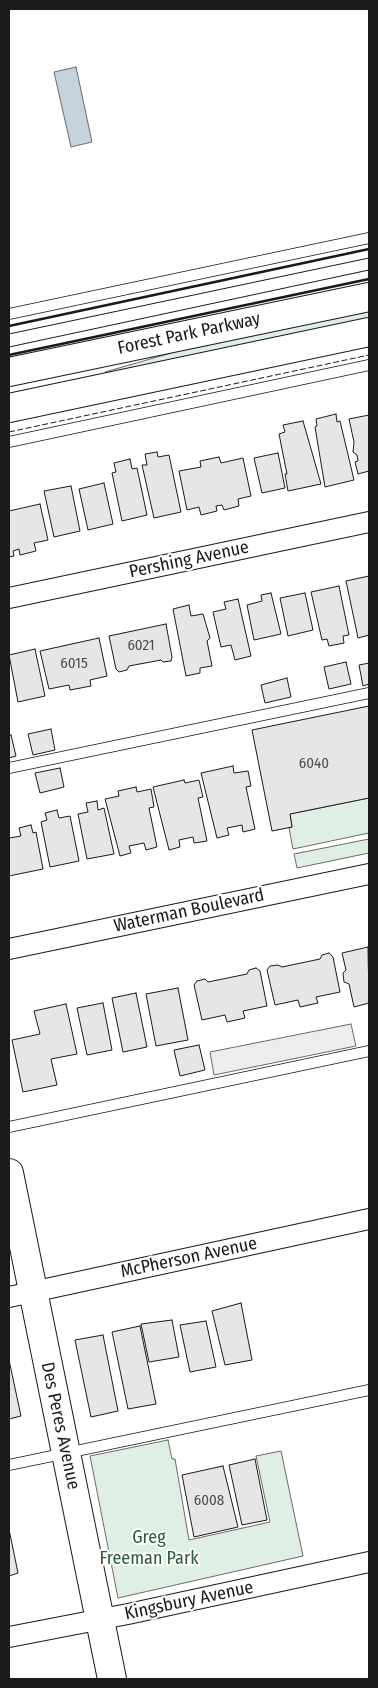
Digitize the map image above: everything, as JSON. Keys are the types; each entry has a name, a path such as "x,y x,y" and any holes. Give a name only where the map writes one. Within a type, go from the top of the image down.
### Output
{"main road":[{"name":"Forest Park Parkway","path":"9,372 369,297"},
{"name":"Forest Park Parkway","path":"9,408 369,332"},
{"name":"Des Peres Avenue","path":"9,1173 21,1294 66,1452 112,1679"}],"street":[{"name":"Pershing Avenue","path":"9,598 369,522"},
{"name":"Waterman Boulevard","path":"9,949 369,874"},
{"name":"McPherson Avenue","path":"21,1294 369,1219"},
{"name":"Kingsbury Avenue","path":"9,1637 100,1620 369,1562"}],"lane":[{"path":"9,314 369,238"},
{"path":"9,442 369,366"},
{"path":"9,768 369,693"},
{"path":"9,1127 369,1051"},
{"path":"9,1465 369,1390"}],"green space":[{"path":"369,310 369,321 106,377 105,372 206,343"},
{"path":"369,798 369,833 293,849 289,828 292,827 290,814"},
{"path":"369,839 369,853 297,868 294,854"},
{"name":"Greg Freeman Park","path":"168,1440 172,1459 175,1459 189,1540 270,1522 256,1456 281,1451 303,1556 118,1598 90,1456"}],"shaded area":[{"path":"76,67 92,142 71,147 54,72"},
{"path":"351,1024 356,1046 214,1075 210,1052"}],"building":[{"path":"336,414 337,422 340,421 354,480 325,487 315,427 317,426 316,419"},
{"path":"369,415 369,471 358,474 355,462 358,461 357,455 353,452 354,442 349,419"},
{"path":"303,421 321,484 288,491 285,474 287,474 279,434 285,432 283,425"},
{"path":"157,452 158,457 169,455 181,512 154,518 142,465 147,465 145,454"},
{"path":"278,453 285,488 262,493 254,458"},
{"path":"219,457 221,463 243,458 251,496 238,499 239,506 224,510 222,505 216,506 217,511 201,515 199,507 187,510 179,471 201,467 200,461"},
{"path":"130,459 132,469 137,468 147,515 122,521 112,473 116,472 114,463"},
{"path":"104,483 113,524 88,530 79,489"},
{"path":"71,486 80,531 54,537 44,491"},
{"path":"40,504 48,540 34,543 36,551 20,555 19,549 13,551 14,556 9,557 9,511"},
{"path":"369,576 369,635 358,638 346,581"},
{"path":"339,586 349,635 343,636 344,643 329,646 327,639 322,640 311,592"},
{"path":"271,593 281,634 254,640 247,605 262,601 261,595"},
{"path":"305,593 313,630 288,636 280,598"},
{"path":"238,599 251,656 235,660 231,645 221,647 213,612 226,609 224,602"},
{"path":"189,605 191,616 203,614 210,638 207,641 212,666 200,668 200,673 186,676 173,609"},
{"path":"166,624 172,657 171,661 163,662 161,660 129,666 127,670 119,672 116,669 109,636"},
{"path":"99,638 107,676 90,680 91,686 70,690 69,685 49,689 40,651"},
{"path":"35,649 45,696 18,702 9,655"},
{"path":"346,662 351,684 329,689 324,667"},
{"path":"369,663 369,684 363,686 359,665"},
{"path":"287,678 291,697 265,703 261,685"},
{"path":"369,706 369,798 290,814 292,827 272,831 252,730"},
{"path":"51,729 55,750 33,755 28,734"},
{"path":"11,735 16,756 9,758 9,736"},
{"path":"233,766 234,773 248,771 251,786 246,787 255,829 243,832 242,825 227,828 229,835 217,838 201,773"},
{"path":"60,768 64,787 40,793 35,773"},
{"path":"184,780 185,783 199,780 203,797 198,798 207,841 194,843 193,837 179,840 180,847 169,850 153,787"},
{"path":"136,787 137,792 151,789 154,807 149,808 157,847 146,850 144,843 129,846 131,853 120,856 105,799 119,796 118,791"},
{"path":"97,801 98,810 104,808 114,854 87,859 78,814 88,812 86,803"},
{"path":"57,810 59,818 70,816 79,861 50,867 41,822 47,820 45,813"},
{"path":"31,825 33,833 36,832 43,869 9,876 9,838 21,836 19,828"},
{"path":"368,947 369,1003 354,1007 349,984 344,982 343,973 346,970 342,953"},
{"path":"329,953 333,957 340,992 316,997 318,1003 300,1007 298,1000 275,1005 267,970 270,966 278,965 282,967 320,959 322,955"},
{"path":"256,968 260,971 267,1006 243,1011 245,1018 227,1022 225,1015 202,1020 194,985 197,981 205,979 208,982 247,974 249,970"},
{"path":"178,988 188,1040 156,1046 146,994"},
{"path":"136,993 147,1047 123,1052 112,998"},
{"path":"103,1003 112,1050 87,1055 77,1008"},
{"path":"66,1004 77,1054 51,1059 57,1085 23,1092 12,1040 40,1034 34,1011"},
{"path":"199,1045 205,1070 180,1076 174,1050"},
{"path":"241,1303 252,1360 225,1365 212,1311"},
{"path":"172,1320 179,1357 149,1362 141,1324"},
{"path":"206,1321 216,1367 190,1372 180,1325"},
{"path":"140,1326 156,1404 128,1409 112,1332"},
{"path":"103,1335 118,1411 91,1417 75,1340"},
{"path":"9,1360 21,1416 9,1419"},
{"path":"255,1459 267,1520 242,1525 229,1465"},
{"path":"223,1466 238,1527 194,1537 182,1475"},
{"path":"9,1529 18,1573 9,1576"}],"tram line":[{"path":"9,334 369,258"},
{"path":"9,347 369,270"}],"fence":[{"path":"9,432 369,355"}],"wall":[{"path":"9,326 369,249"},
{"path":"9,355 369,279"}]}
